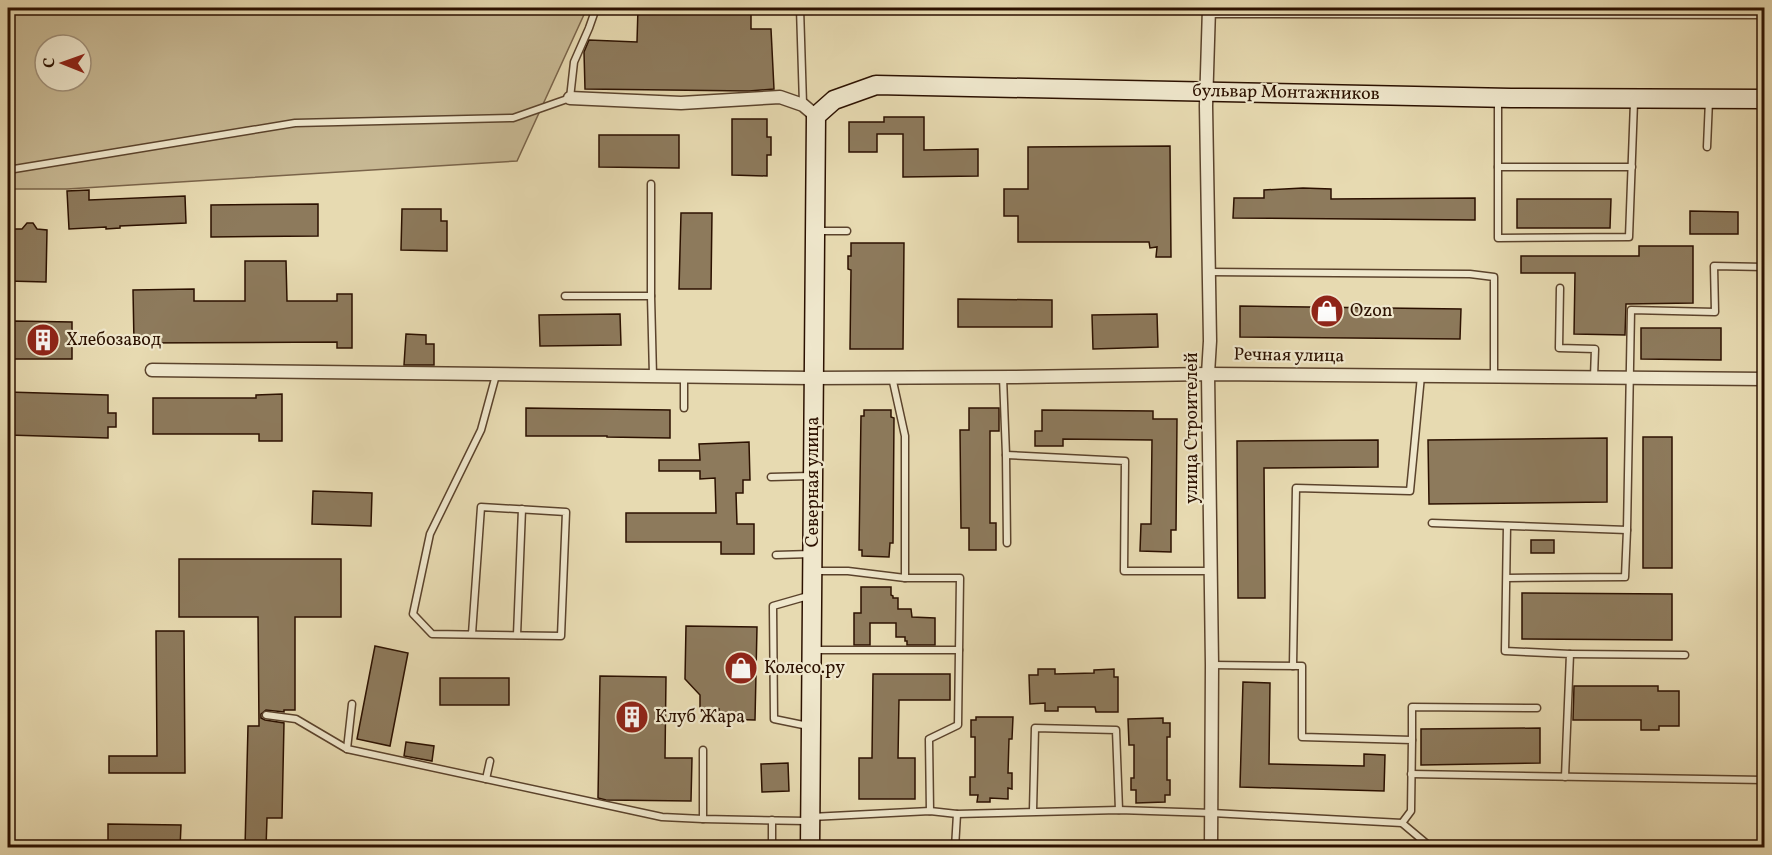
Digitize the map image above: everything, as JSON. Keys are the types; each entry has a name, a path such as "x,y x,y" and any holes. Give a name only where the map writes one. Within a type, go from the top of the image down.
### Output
{"street":[{"path":"1209,9 1764,12"},
{"name":"улица Строителей","path":"1209,9 1206,92 1212,665 1211,848"},
{"name":"бульвар Монтажников","path":"809,110 876,85 1498,98 1764,99"},
{"path":"570,98 681,103 780,97 809,110"},
{"name":"Северная улица","path":"809,110 815,231 810,848"},
{"name":"Речная улица","path":"152,370 813,378 1209,374 1764,379"}],"lane":[{"path":"8,170 295,123 513,118 570,98 574,62 596,8"},
{"path":"800,8 809,110"},
{"path":"1498,98 1498,238 1629,237 1634,98"},
{"path":"1707,147 1709,99"},
{"path":"1498,167 1632,167"},
{"path":"651,184 653,376"},
{"path":"815,231 847,231"},
{"path":"1506,578 1625,577 1631,310 1715,312 1714,267 1764,267"},
{"path":"1209,272 1470,274 1494,278 1494,376"},
{"path":"1560,288 1559,348 1594,350 1594,377"},
{"path":"565,296 651,296"},
{"path":"472,634 481,507 566,512 561,636 472,634 432,633 413,614 429,534 481,430 497,374"},
{"path":"684,376 684,408"},
{"path":"1293,666 1296,488 1410,491 1421,376"},
{"path":"892,377 905,436 905,578"},
{"path":"1003,377 1007,543"},
{"path":"1006,455 1125,461 1124,571 1211,571"},
{"path":"771,477 813,476"},
{"path":"517,635 522,509"},
{"path":"1432,523 1627,530"},
{"path":"1508,526 1505,651 1570,654 1685,654"},
{"path":"776,555 848,571 905,578 960,578 958,725 929,739 930,811"},
{"path":"811,726 774,719 773,606 812,595"},
{"path":"812,650 959,650"},
{"path":"1564,777 1570,654"},
{"path":"1212,665 1302,666 1302,737 1412,740"},
{"path":"347,749 352,704"},
{"path":"1402,823 1411,811 1412,707 1537,708"},
{"path":"266,715 296,719 347,749 662,817 772,820 930,811 957,814 1119,810 1212,813 1402,823 1426,844 1426,848"},
{"path":"1034,811 1035,728 1116,730 1119,810"},
{"path":"703,750 703,819"},
{"path":"486,779 490,761"},
{"path":"1411,774 1764,780"},
{"path":"955,848 957,814"},
{"path":"772,820 772,846"}],"shaded area":[{"path":"8,8 587,8 517,161 67,189 8,189"}],"building":[{"path":"638,8 751,8 751,29 771,29 774,89 749,91 585,89 584,52 589,40 637,42"},
{"path":"884,117 924,117 924,150 978,149 978,176 903,177 903,134 877,134 877,152 849,152 849,122 884,122"},
{"path":"732,119 767,119 767,137 771,137 771,155 767,155 767,176 732,175"},
{"path":"599,135 679,135 679,168 599,167"},
{"path":"1170,146 1171,257 1156,257 1157,247 1150,248 1149,242 1018,242 1018,216 1004,216 1004,189 1028,189 1028,147"},
{"path":"1331,189 1331,199 1475,198 1475,220 1233,218 1234,198 1264,198 1264,190"},
{"path":"89,190 89,200 185,196 186,223 120,226 120,228 106,229 106,227 69,229 67,191"},
{"path":"1517,199 1611,199 1610,228 1517,228"},
{"path":"318,204 318,236 211,237 211,205"},
{"path":"402,209 441,209 441,221 447,221 447,251 401,250"},
{"path":"1690,211 1738,212 1738,234 1690,234"},
{"path":"681,213 712,213 711,289 679,289"},
{"path":"27,223 33,223 37,229 47,230 46,282 8,281 8,229 22,229"},
{"path":"851,243 904,243 903,349 850,349 851,270 848,269 848,256 851,256"},
{"path":"1639,246 1693,246 1693,303 1626,304 1625,335 1574,334 1575,273 1521,273 1521,256 1639,256"},
{"path":"245,261 286,261 287,301 337,301 337,294 352,294 352,348 337,348 337,342 134,343 133,290 194,289 194,301 245,301"},
{"path":"958,299 1052,300 1052,327 958,327"},
{"path":"1240,306 1461,309 1460,339 1240,337"},
{"path":"620,314 621,345 540,346 539,315"},
{"path":"1157,314 1158,347 1093,349 1092,315"},
{"name":"Хлебозавод","path":"14,321 72,322 72,359 13,359"},
{"path":"1641,328 1721,328 1721,360 1641,359"},
{"path":"406,334 426,335 426,344 434,344 434,365 404,365"},
{"path":"8,392 108,395 108,413 116,413 116,427 108,427 108,438 8,435"},
{"path":"282,394 282,441 259,441 259,434 153,434 153,398 256,398 256,395"},
{"path":"526,408 670,410 670,438 526,436"},
{"path":"969,408 999,408 999,431 990,431 990,523 996,523 996,550 969,550 969,528 961,528 960,430 969,430"},
{"path":"864,410 891,410 891,417 894,418 893,543 890,543 889,557 862,556 862,550 859,550 861,416 864,416"},
{"path":"1042,410 1153,411 1153,419 1177,419 1176,530 1171,530 1171,552 1140,551 1141,524 1151,524 1152,440 1063,439 1063,446 1035,446 1035,431 1042,431"},
{"path":"1643,437 1672,437 1672,568 1643,568"},
{"path":"1607,438 1607,502 1429,504 1428,440"},
{"path":"1378,440 1378,467 1264,468 1265,598 1238,598 1237,441"},
{"path":"749,442 750,480 743,480 743,493 736,493 737,524 754,524 754,554 721,554 721,542 626,542 626,513 716,513 715,478 700,479 700,471 659,471 659,460 700,460 699,444"},
{"path":"313,491 372,493 371,526 312,524"},
{"path":"1531,540 1554,540 1554,553 1531,553"},
{"path":"179,559 341,559 341,617 295,617 295,710 284,710 284,712 266,710 261,714 261,718 265,720 284,723 282,818 267,818 266,848 245,848 248,726 259,726 258,617 179,617"},
{"path":"861,587 891,587 891,595 893,598 898,598 898,609 911,609 912,617 935,618 935,645 907,645 905,637 896,637 896,623 870,623 870,645 854,645 854,613 861,613"},
{"path":"1522,593 1672,594 1672,640 1522,639"},
{"path":"686,626 757,627 755,720 718,719 719,709 700,709 700,695 685,679"},
{"path":"156,631 184,631 185,773 109,773 109,756 157,756"},
{"path":"375,646 408,653 390,746 357,739"},
{"path":"1038,669 1055,669 1055,674 1094,673 1094,670 1114,669 1114,677 1118,677 1118,712 1096,712 1095,707 1058,707 1058,711 1045,711 1045,703 1030,704 1029,675 1038,675"},
{"path":"873,674 950,674 950,700 899,700 898,758 915,758 915,799 859,799 859,758 872,758"},
{"name":"Клуб Жара","path":"600,676 666,677 665,758 692,758 691,801 598,798"},
{"path":"440,678 509,678 509,705 440,705"},
{"path":"1243,682 1270,683 1269,764 1364,766 1364,754 1385,755 1384,791 1240,787"},
{"path":"1574,686 1658,686 1658,691 1679,691 1679,726 1659,726 1659,730 1641,730 1641,720 1573,720"},
{"path":"976,717 1013,717 1012,739 1009,739 1008,773 1012,773 1012,789 1008,788 1008,799 990,798 990,802 977,802 978,795 970,795 970,777 975,777 975,737 971,737 971,720 976,720"},
{"path":"1163,718 1163,723 1170,723 1170,737 1167,737 1167,780 1170,780 1170,795 1165,795 1165,802 1136,803 1136,790 1131,790 1131,778 1134,778 1134,745 1129,745 1128,719"},
{"path":"1540,728 1540,763 1421,765 1421,729"},
{"path":"406,742 434,746 432,761 404,756"},
{"path":"788,763 789,791 762,792 761,764"},
{"path":"108,824 181,825 180,848 108,848"}],"place":[{"name":"Ozon","path":"1327,311"},
{"name":"Хлебозавод","path":"43,340"},
{"name":"Колесо.ру","path":"741,668"},
{"name":"Клуб Жара","path":"632,717"}]}
